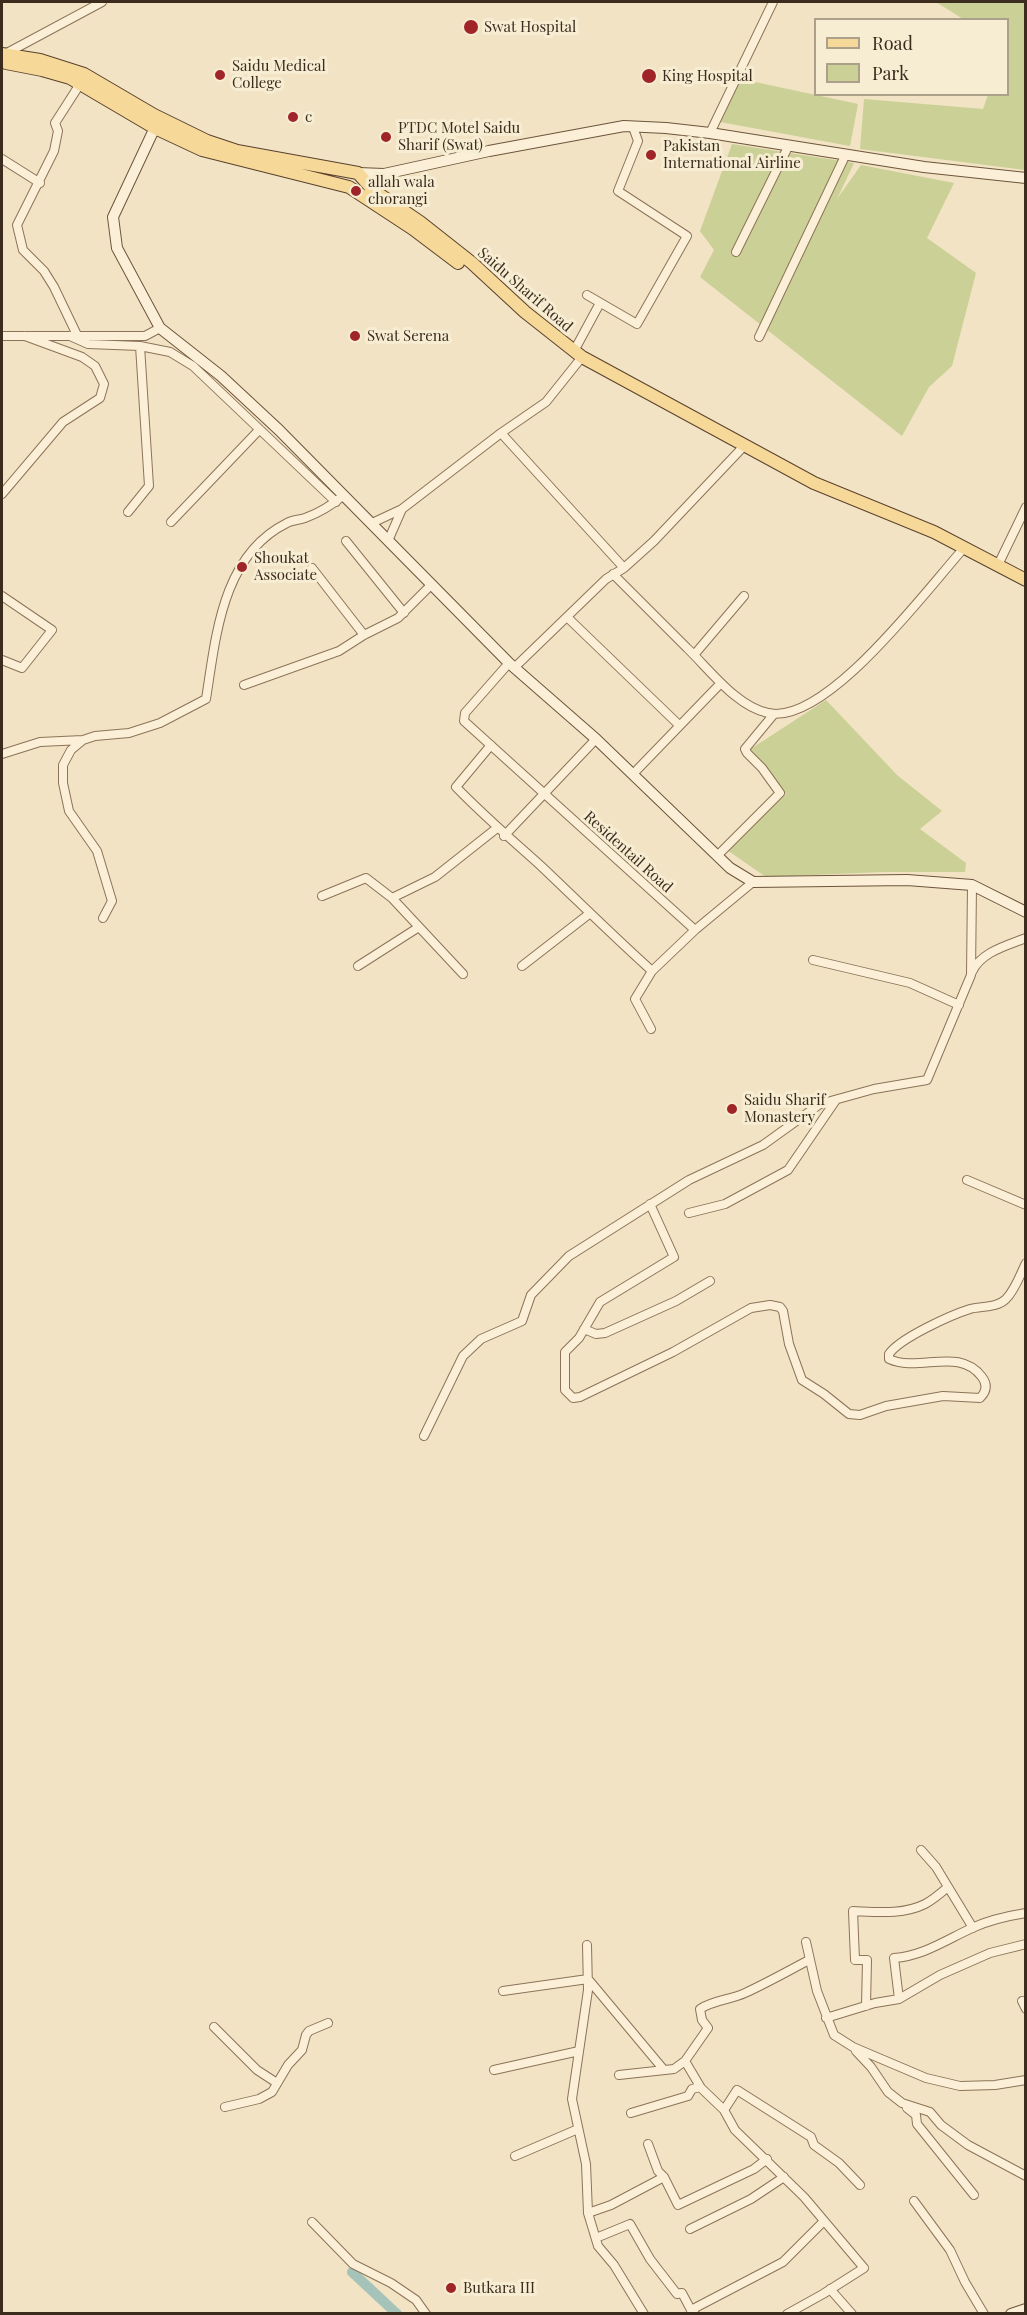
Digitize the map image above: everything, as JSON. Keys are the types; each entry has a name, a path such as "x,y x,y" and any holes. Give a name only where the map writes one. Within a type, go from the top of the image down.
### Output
{"main road":[{"path":"2,57 80,84 157,123"},
{"path":"2,57 40,60 84,74 202,150 358,173"},
{"path":"248,158 359,192 452,258 578,357 706,428 814,483 934,532 1026,580"},
{"name":"Saidu Sharif Road","path":"358,173 373,190 420,222 463,256 523,315"},
{"path":"349,188 373,190"}],"street":[{"path":"2,57 102,2"},
{"path":"710,133 773,2"},
{"path":"80,84 55,123 58,131 54,151 17,225 23,250 44,271 54,287 74,336 87,344 140,346 170,352 193,366 259,430 372,523 430,586 512,665 596,739 730,868 753,882 907,880 972,885 1026,912"},
{"path":"157,123 113,217 117,248 160,328 221,376 340,498"},
{"path":"358,173 384,174 489,151 624,126 710,133 924,167 1026,178"},
{"path":"586,295 638,324 687,236 618,191 638,141 633,127"},
{"path":"736,252 789,146"},
{"path":"759,337 846,154"},
{"path":"2,159 40,183"},
{"path":"372,523 402,509 501,433 546,402 578,357 600,303"},
{"path":"2,336 145,336 160,328"},
{"path":"2,494 63,422 100,398 104,384 94,366 82,357 25,336"},
{"path":"128,512 149,486 140,346"},
{"path":"171,522 259,430"},
{"path":"501,433 624,568"},
{"path":"512,665 568,618 613,574 624,568 654,541 744,446"},
{"path":"2,754 40,742 83,740 96,736 129,733 160,723 206,699 225,599 234,576 254,549 271,534 287,523 319,512 340,498"},
{"path":"998,565 1026,507"},
{"path":"388,541 402,509"},
{"path":"346,541 404,613"},
{"path":"613,574 721,683 752,707 767,713 781,714 812,703 847,679 964,548"},
{"path":"312,568 364,635"},
{"path":"244,685 339,651 404,613 430,586"},
{"path":"2,596 52,630 22,668 2,660"},
{"path":"694,655 744,596"},
{"path":"568,618 679,725"},
{"name":"Residentail Road","path":"512,665 464,717 464,721 543,795 695,930"},
{"path":"633,774 721,683"},
{"path":"717,856 780,794 746,749 774,714"},
{"path":"504,836 596,739"},
{"path":"83,740 71,750 63,765 63,783 69,811 97,851 108,884 112,901 103,918"},
{"path":"491,745 456,788 504,836 540,866 652,971"},
{"path":"392,898 435,877 497,828"},
{"path":"322,896 366,878 392,898 463,974"},
{"path":"651,1029 635,999 652,971 695,930 753,882"},
{"path":"971,975 972,885"},
{"path":"522,966 589,914"},
{"path":"358,966 419,927"},
{"path":"424,1436 463,1356 480,1340 522,1321 531,1295 569,1256 689,1180 763,1145 820,1104 874,1089 927,1080 976,964 986,956 1026,938"},
{"path":"813,960 910,983 958,1005"},
{"path":"689,1213 725,1204 788,1170 837,1099"},
{"path":"968,1180 1026,1205"},
{"path":"650,1204 674,1257 600,1302 584,1329 565,1352 565,1390 573,1398 580,1397 673,1352 752,1308 770,1305 780,1307 783,1311 789,1344 802,1380 849,1414 860,1415 886,1406 943,1396 977,1399 985,1392 986,1384 970,1365 947,1362 899,1362 889,1359 889,1354 894,1347 959,1313 972,1308 1001,1303 1013,1291 1026,1263"},
{"path":"584,1329 596,1334 605,1333 676,1301 710,1281"},
{"path":"921,1850 936,1867 973,1928"},
{"path":"866,2006 867,1960 855,1960 853,1911 895,1912 910,1909 926,1904 948,1887"},
{"path":"899,1999 894,1958 917,1955 973,1928 1005,1916 1026,1913"},
{"path":"806,1942 826,2018 834,2035 853,2047 926,2078 960,2086 995,2085 1026,2080"},
{"path":"826,2018 899,1999 940,1975 990,1953 1026,1944"},
{"path":"587,1945 588,1979 572,2099 586,2164 588,2213 598,2246 614,2265 644,2313"},
{"path":"619,2075 674,2069 685,2061 708,2028 702,2020 700,2009 710,2003 726,2001 745,1994 809,1960"},
{"path":"503,1991 588,1979"},
{"path":"588,1979 664,2070"},
{"path":"225,2107 259,2099 272,2092 288,2065 302,2050 309,2031 328,2023"},
{"path":"214,2027 257,2070 277,2083"},
{"path":"853,2047 871,2067 888,2092 916,2115 918,2124 974,2195"},
{"path":"494,2070 579,2051"},
{"path":"685,2061 700,2087 724,2110 735,2130 767,2158 804,2197 864,2268 787,2313"},
{"path":"631,2113 688,2096 692,2089 700,2087"},
{"path":"724,2110 737,2090 811,2138 814,2145 839,2163 860,2185"},
{"path":"902,2103 930,2112 941,2125 968,2145 1026,2176"},
{"path":"515,2156 578,2130"},
{"path":"648,2144 658,2171 664,2177 678,2205 754,2169 767,2158"},
{"path":"588,2213 611,2205 664,2177"},
{"path":"690,2229 751,2199 783,2177"},
{"path":"914,2201 950,2250 965,2282 984,2313"},
{"path":"596,2238 630,2224 650,2259 677,2294 682,2293 693,2312 783,2262 824,2221"},
{"path":"312,2222 353,2265 391,2283 416,2300 426,2313"},
{"path":"830,2289 852,2313"},
{"path":"1011,2313 1026,2309"}],"green space":[{"path":"936,2 1025,2 1025,170 860,149 864,99 983,109 988,96 1009,96 1009,18 961,18"},
{"path":"741,79 858,104 850,146 720,122"},
{"path":"732,144 854,163 837,199 861,165 954,183 927,238 976,273 952,366 929,387 902,436 700,277 714,250 700,231"},
{"path":"826,700 897,775 942,811 920,829 966,863 965,872 882,872 766,877 727,850 786,794 749,750"}],"waterway":[{"path":"352,2272 397,2314"}],"place":[{"name":"Swat Hospital","path":"471,27"},
{"name":"Saidu Medical College","path":"220,75"},
{"name":"King Hospital","path":"649,76"},
{"name":"c","path":"293,117"},
{"name":"PTDC Motel Saidu Sharif (Swat)","path":"386,137"},
{"name":"Pakistan International Airline","path":"651,155"},
{"name":"allah wala chorangi","path":"356,191"},
{"name":"Swat Serena","path":"355,336"},
{"name":"Shoukat Associate","path":"242,567"},
{"name":"Saidu Sharif Monastery","path":"732,1109"},
{"name":"Butkara III","path":"451,2288"}]}
